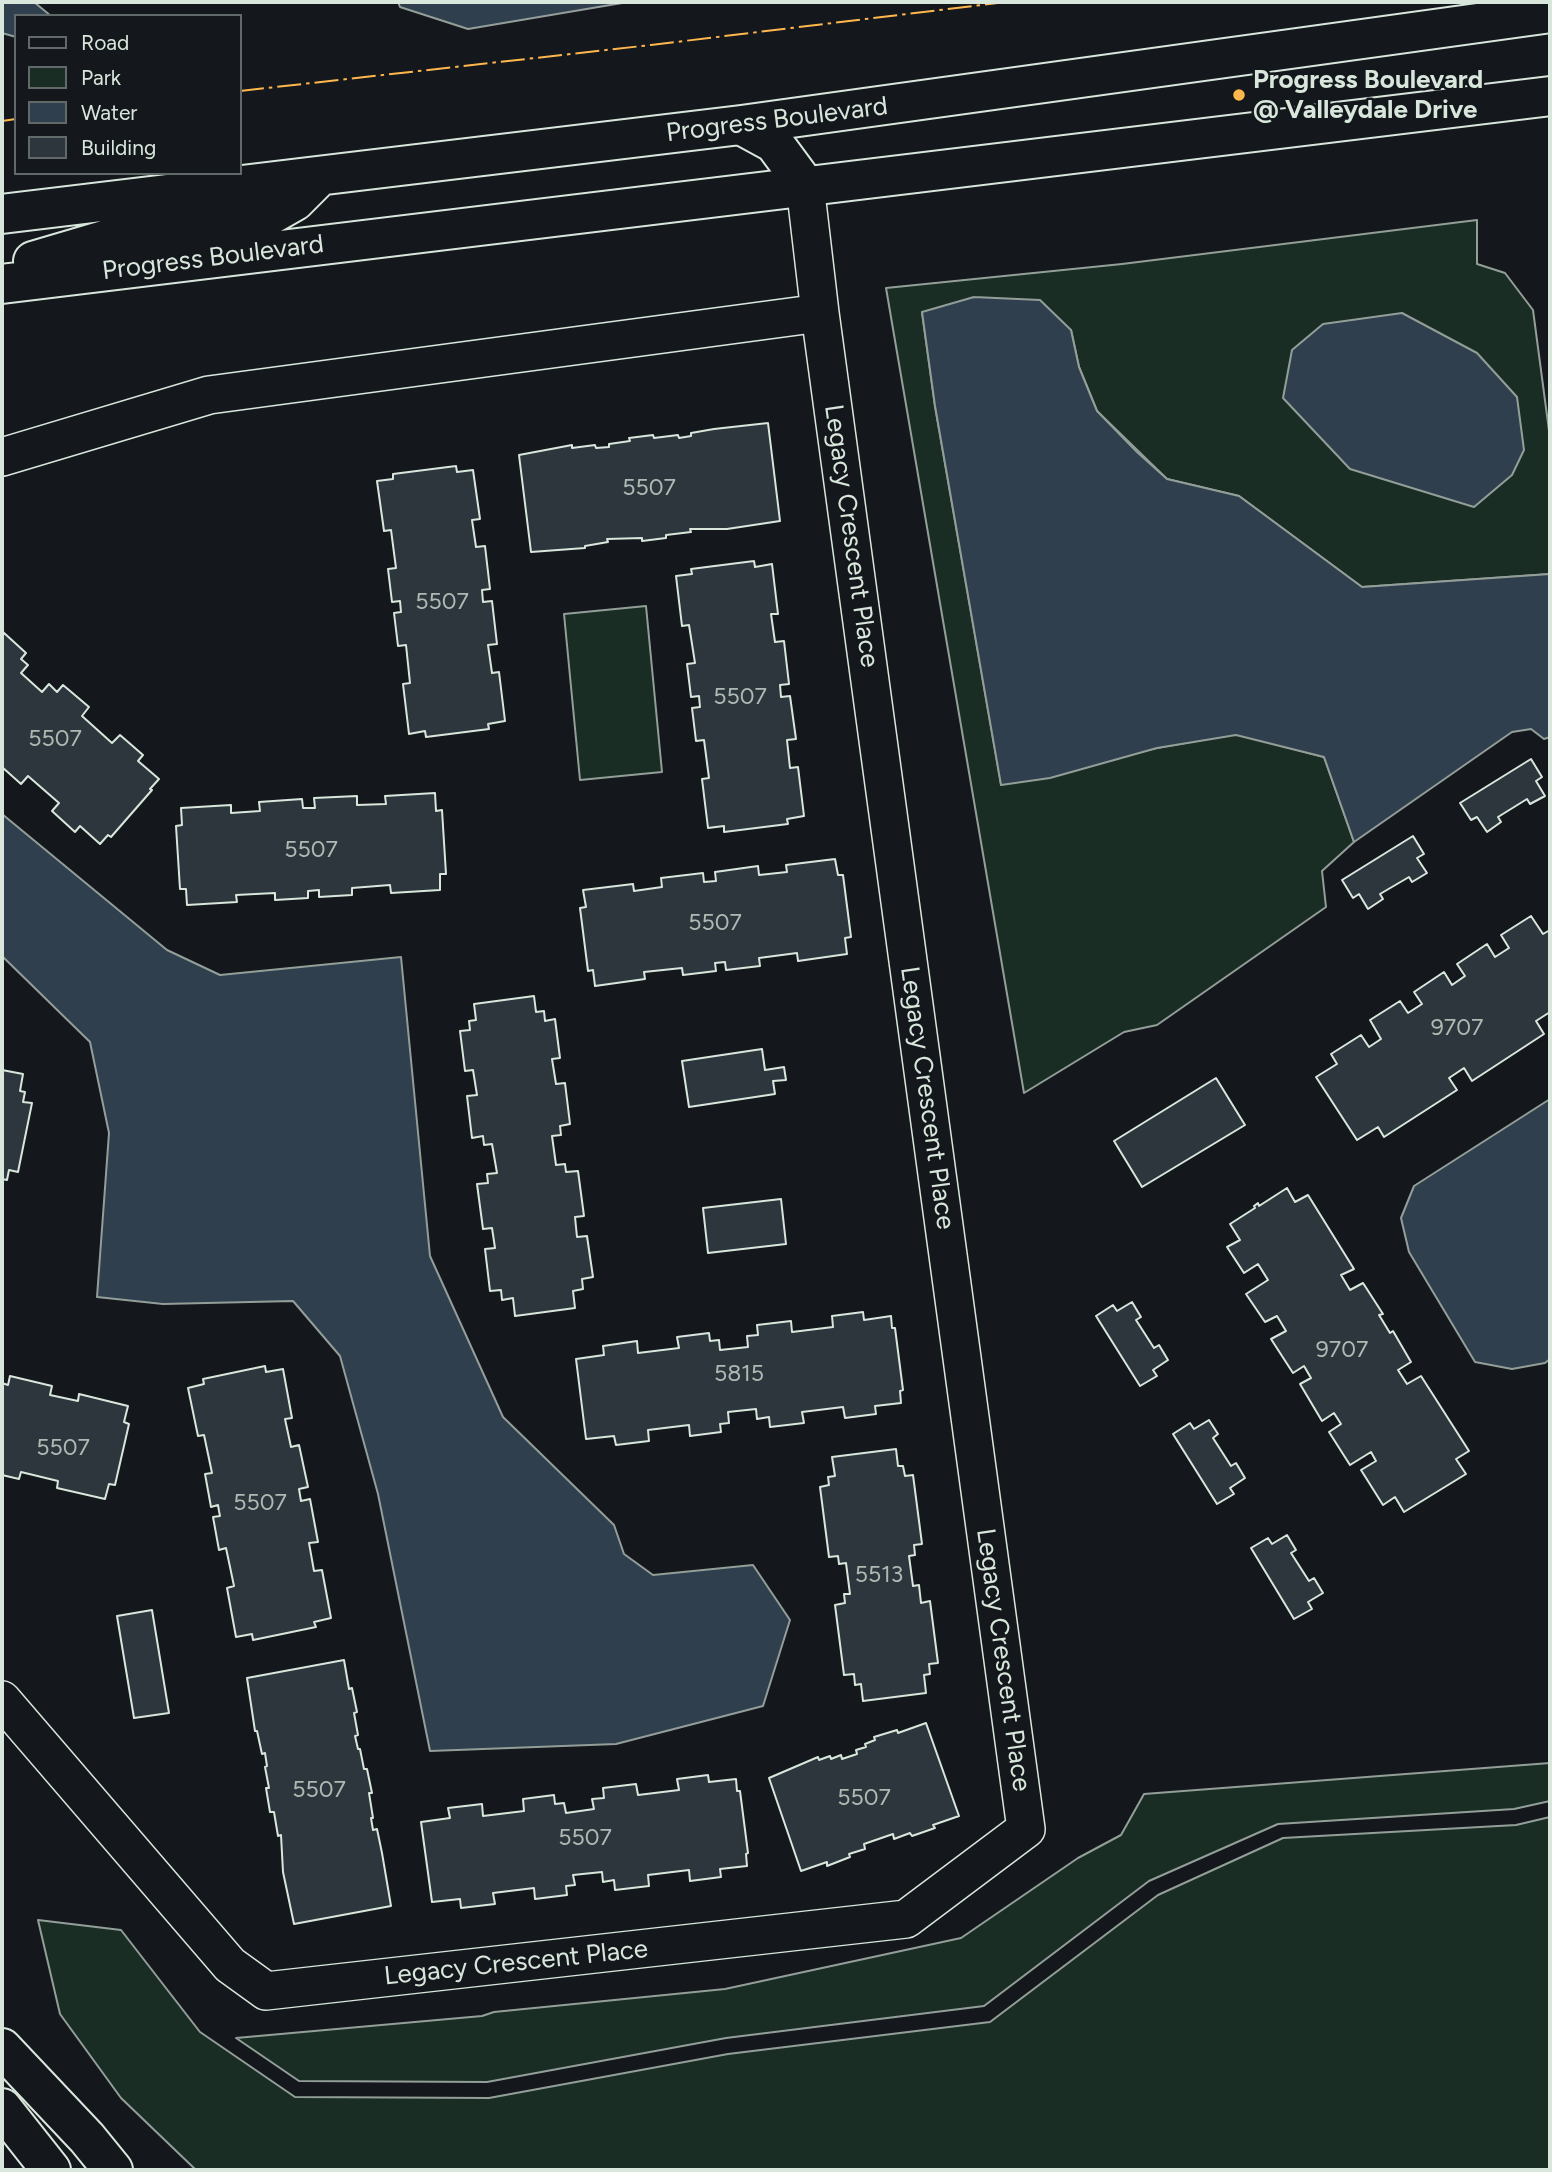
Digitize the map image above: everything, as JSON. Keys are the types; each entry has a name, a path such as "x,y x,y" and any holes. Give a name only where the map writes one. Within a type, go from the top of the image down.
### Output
{"main road":[{"name":"Progress Boulevard","path":"2,214 741,125 1550,13"},
{"name":"Progress Boulevard","path":"2,284 1550,96"},
{"path":"741,125 774,143 805,185"},
{"path":"2,265 41,260 111,238 260,221 295,201 319,177"},
{"path":"2,2048 87,2138 113,2170"},
{"path":"2,2108 51,2170"}],"street":[{"name":"Legacy Crescent Place","path":"2,1700 230,1965 266,1991 906,1919 1026,1829 820,313 805,185"},
{"path":"2,457 209,395 820,313"}],"green space":[{"path":"1477,220 1477,264 1505,273 1533,310 1550,438 1550,574 1362,587 1239,496 1167,479 1097,411 1079,367 1071,330 922,312 935,406 1001,784 1157,748 1236,734 1324,757 1354,842 1322,871 1326,907 1157,1025 1124,1032 1024,1093 886,288 1122,264"},
{"path":"646,606 662,772 580,780 564,614"},
{"path":"1550,1763 1550,1801 1514,1809 1278,1824 1149,1881 984,2006 726,2038 487,2082 299,2081 236,2038 482,2016 494,2012 725,1989 961,1938 1078,1858 1121,1835 1144,1794"},
{"path":"1550,1817 1550,2170 196,2170 121,2098 60,2014 38,1920 121,1930 200,2032 295,2097 489,2098 728,2054 990,2022 1158,1895 1283,1838 1516,1825"}],"water":[{"path":"2,2 34,2 49,14 14,14 14,36 2,33"},
{"path":"398,2 628,2 468,29 400,7"},
{"path":"974,297 1040,300 1071,330 1079,367 1097,411 1167,479 1239,496 1362,587 1550,574 1550,737 1544,739 1531,729 1512,732 1354,842 1324,757 1236,735 1157,748 1050,778 1001,785 935,406 922,312"},
{"path":"1402,313 1477,353 1517,397 1524,450 1512,475 1474,507 1350,469 1283,398 1292,350 1323,324"},
{"path":"2,814 167,950 220,975 401,957 430,1256 503,1417 614,1525 624,1554 653,1575 753,1565 790,1620 763,1706 616,1744 430,1751 378,1494 340,1356 293,1301 163,1304 97,1297 109,1133 90,1042 2,956"},
{"path":"1550,1099 1550,1359 1545,1363 1512,1369 1475,1362 1409,1252 1401,1218 1414,1186"}],"building":[{"path":"768,423 780,521 727,529 690,529 691,532 642,541 642,538 607,539 608,542 585,548 531,552 519,455 572,445 572,448 595,445 596,448 609,447 609,444 630,441 629,438 678,435 679,438 714,429"},
{"path":"456,466 457,472 473,470 480,519 472,520 476,547 485,546 490,589 482,590 483,602 492,601 497,644 488,645 492,673 499,672 505,721 488,724 489,729 426,737 425,731 409,734 403,684 410,683 406,645 398,646 394,613 401,612 400,601 392,602 388,569 396,568 391,530 384,531 377,481 393,479 393,474"},
{"path":"754,561 755,567 772,564 778,614 771,614 775,642 784,641 789,684 780,685 781,697 790,696 796,739 787,740 790,768 798,767 804,816 787,819 788,824 724,832 724,826 708,828 702,779 709,778 704,740 696,741 692,708 700,707 699,696 691,697 687,664 695,663 689,625 682,626 676,576 692,574 691,569"},
{"path":"3,632 26,653 21,659 28,665 21,673 42,692 49,684 57,692 63,685 89,707 82,716 112,743 120,735 143,755 138,761 159,779 111,837 108,835 100,844 80,826 75,832 52,811 59,803 28,776 21,784 2,767"},
{"path":"1531,759 1542,777 1536,781 1545,796 1530,804 1527,799 1498,817 1501,822 1487,832 1477,817 1471,820 1460,803"},
{"path":"435,793 436,811 442,810 446,874 440,874 440,890 391,893 390,885 352,888 352,895 319,897 319,890 308,891 308,898 275,900 275,893 236,895 237,902 187,905 186,889 180,889 176,826 182,825 181,808 231,805 231,813 260,811 259,802 302,799 303,808 315,808 314,798 357,796 357,805 386,804 385,796"},
{"path":"1413,836 1424,854 1417,858 1427,873 1412,882 1409,877 1380,894 1383,899 1368,909 1359,894 1353,898 1342,880"},
{"path":"835,859 838,875 843,875 851,937 845,938 847,954 798,961 797,953 759,958 760,966 726,970 725,962 715,963 716,971 683,975 682,968 644,972 645,979 595,986 593,970 588,971 580,908 586,907 583,890 633,884 634,891 662,887 661,878 703,873 704,882 716,881 715,872 758,866 759,875 787,872 786,865"},
{"path":"1531,916 1543,934 1550,930 1550,1012 1536,1021 1544,1034 1472,1081 1464,1068 1449,1078 1457,1090 1384,1137 1378,1127 1357,1140 1316,1077 1337,1064 1331,1054 1361,1035 1369,1047 1381,1039 1370,1020 1400,1001 1408,1013 1422,1004 1414,992 1444,972 1452,985 1465,976 1457,964 1487,944 1495,957 1509,948 1501,935"},
{"path":"534,996 536,1012 544,1011 545,1021 555,1019 560,1058 552,1059 556,1084 565,1083 570,1124 560,1126 561,1135 552,1136 556,1165 565,1164 566,1172 578,1171 584,1216 575,1217 577,1237 587,1236 593,1277 582,1279 583,1289 573,1291 575,1308 515,1316 513,1298 502,1300 501,1290 490,1291 485,1249 495,1248 492,1228 483,1229 477,1184 488,1183 487,1174 497,1173 492,1144 484,1145 483,1136 472,1138 467,1096 477,1095 473,1070 465,1071 460,1031 470,1030 469,1021 476,1020 474,1004"},
{"path":"762,1049 765,1070 784,1067 786,1080 773,1081 775,1094 689,1107 682,1061"},
{"path":"2,1070 23,1074 20,1091 25,1092 23,1102 32,1103 18,1172 9,1170 7,1180 2,1179"},
{"path":"1216,1078 1245,1125 1142,1187 1114,1141"},
{"path":"1287,1188 1295,1202 1308,1195 1354,1269 1341,1275 1350,1290 1363,1283 1383,1314 1379,1315 1390,1333 1393,1331 1411,1362 1398,1370 1407,1384 1421,1376 1469,1451 1456,1459 1466,1474 1404,1512 1395,1497 1383,1505 1361,1470 1376,1461 1371,1452 1350,1465 1329,1432 1341,1424 1334,1413 1322,1421 1300,1384 1311,1378 1304,1366 1293,1373 1271,1339 1286,1331 1277,1316 1265,1322 1246,1294 1268,1280 1258,1264 1244,1273 1227,1247 1240,1240 1230,1224 1255,1208 1258,1203 1259,1206"},
{"path":"781,1199 786,1244 708,1253 703,1208"},
{"path":"1132,1302 1141,1317 1136,1320 1154,1348 1159,1345 1168,1360 1153,1370 1157,1376 1140,1386 1096,1316 1113,1305 1117,1311"},
{"path":"863,1312 864,1320 891,1316 903,1390 900,1391 901,1403 875,1406 876,1414 845,1418 843,1407 802,1412 804,1423 770,1427 769,1417 757,1419 756,1409 728,1412 729,1423 720,1424 721,1432 690,1436 689,1425 648,1430 649,1441 616,1445 614,1436 586,1439 576,1359 604,1355 603,1346 637,1341 638,1353 679,1348 677,1337 709,1333 710,1341 719,1340 720,1350 748,1347 747,1336 758,1335 757,1325 791,1321 792,1332 833,1327 832,1316"},
{"path":"265,1366 266,1372 283,1369 292,1418 285,1419 291,1447 299,1445 308,1487 299,1489 301,1501 310,1499 318,1542 309,1543 314,1571 322,1570 331,1618 314,1622 316,1627 253,1640 252,1634 236,1637 227,1588 234,1586 226,1548 219,1550 213,1517 220,1516 218,1505 211,1507 205,1474 212,1473 204,1435 198,1436 188,1388 204,1384 203,1379"},
{"path":"10,1376 52,1386 50,1395 78,1401 79,1394 128,1406 124,1422 129,1424 115,1485 109,1484 105,1499 57,1488 58,1481 21,1472 19,1479 2,1475 2,1383 8,1385"},
{"path":"1209,1420 1218,1434 1213,1438 1231,1466 1236,1463 1245,1478 1230,1488 1234,1494 1217,1504 1173,1434 1190,1423 1194,1429"},
{"path":"896,1449 898,1466 903,1466 905,1476 913,1475 922,1544 914,1545 915,1555 909,1556 913,1586 919,1585 921,1603 930,1601 938,1663 929,1664 930,1674 924,1675 926,1693 863,1701 861,1684 855,1685 854,1674 844,1675 835,1605 845,1603 844,1594 850,1594 846,1563 839,1564 838,1556 829,1557 820,1487 829,1485 828,1477 835,1476 832,1457"},
{"path":"1287,1535 1296,1550 1291,1553 1309,1581 1314,1578 1323,1593 1308,1602 1312,1609 1294,1619 1251,1548 1268,1538 1272,1544"},
{"path":"152,1610 169,1713 134,1718 117,1616"},
{"path":"344,1660 349,1689 352,1688 357,1712 354,1713 358,1735 355,1736 364,1769 367,1769 372,1793 369,1793 373,1830 377,1829 391,1906 294,1924 283,1872 281,1835 278,1836 274,1812 270,1812 265,1753 262,1754 255,1731 247,1678"},
{"path":"926,1723 959,1816 912,1836 910,1833 894,1839 893,1834 864,1844 865,1849 849,1854 850,1857 827,1866 827,1862 801,1871 769,1778 818,1757 819,1760 830,1756 831,1759 841,1755 842,1759 857,1754 856,1750 866,1747 865,1744 875,1740 874,1737 897,1730 898,1733"},
{"path":"708,1775 709,1782 736,1779 748,1853 747,1866 720,1869 721,1877 690,1881 689,1870 648,1875 649,1886 615,1890 614,1880 603,1882 602,1872 573,1875 575,1885 566,1886 567,1895 535,1899 534,1888 493,1893 495,1904 461,1908 460,1899 432,1902 421,1822 450,1818 448,1808 482,1804 483,1816 524,1811 523,1799 554,1795 555,1804 564,1803 566,1813 594,1809 592,1799 604,1798 603,1788 636,1784 638,1795 679,1790 677,1779"}],"power":[{"path":"242,91 1006,2"},
{"path":"2,121 14,119"}],"place":[{"name":"Progress Boulevard @ Valleydale Drive","path":"1239,95"}]}
